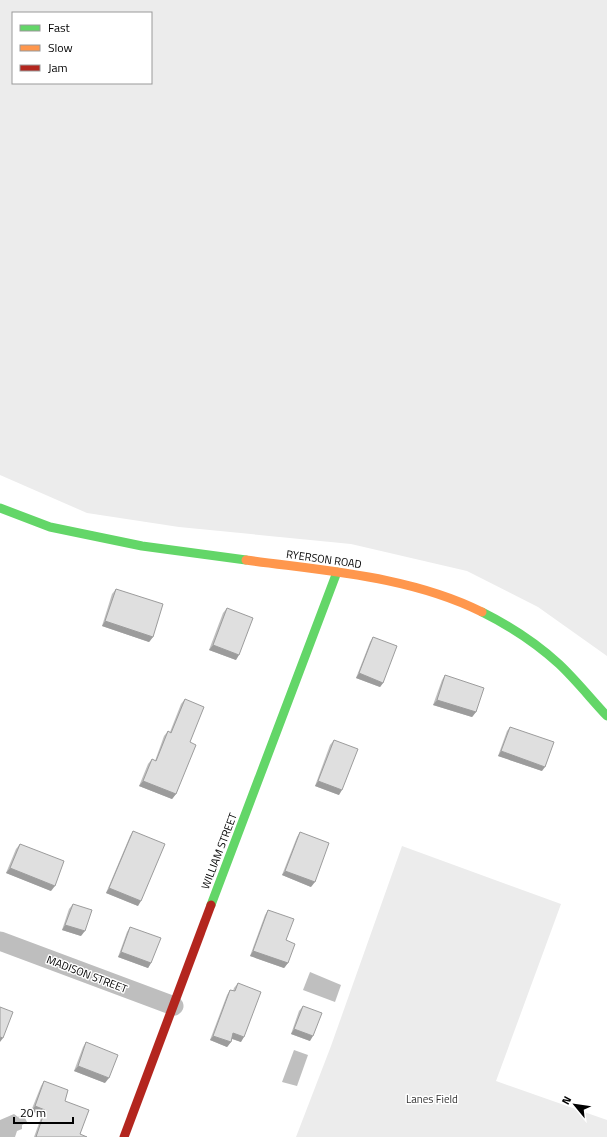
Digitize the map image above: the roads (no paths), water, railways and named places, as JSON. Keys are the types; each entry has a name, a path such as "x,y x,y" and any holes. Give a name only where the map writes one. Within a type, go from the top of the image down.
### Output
{"street":[{"name":"RYERSON ROAD","path":"0,508 50,527 142,546 370,577 432,592 470,606 506,624 539,647 559,664 607,716"},
{"name":"WILLIAM STREET","path":"124,1137 337,572"},
{"name":"MADISON STREET","path":"0,941 174,1006"}],"park label":[{"name":"Lanes Field","path":"432,1099"}]}
